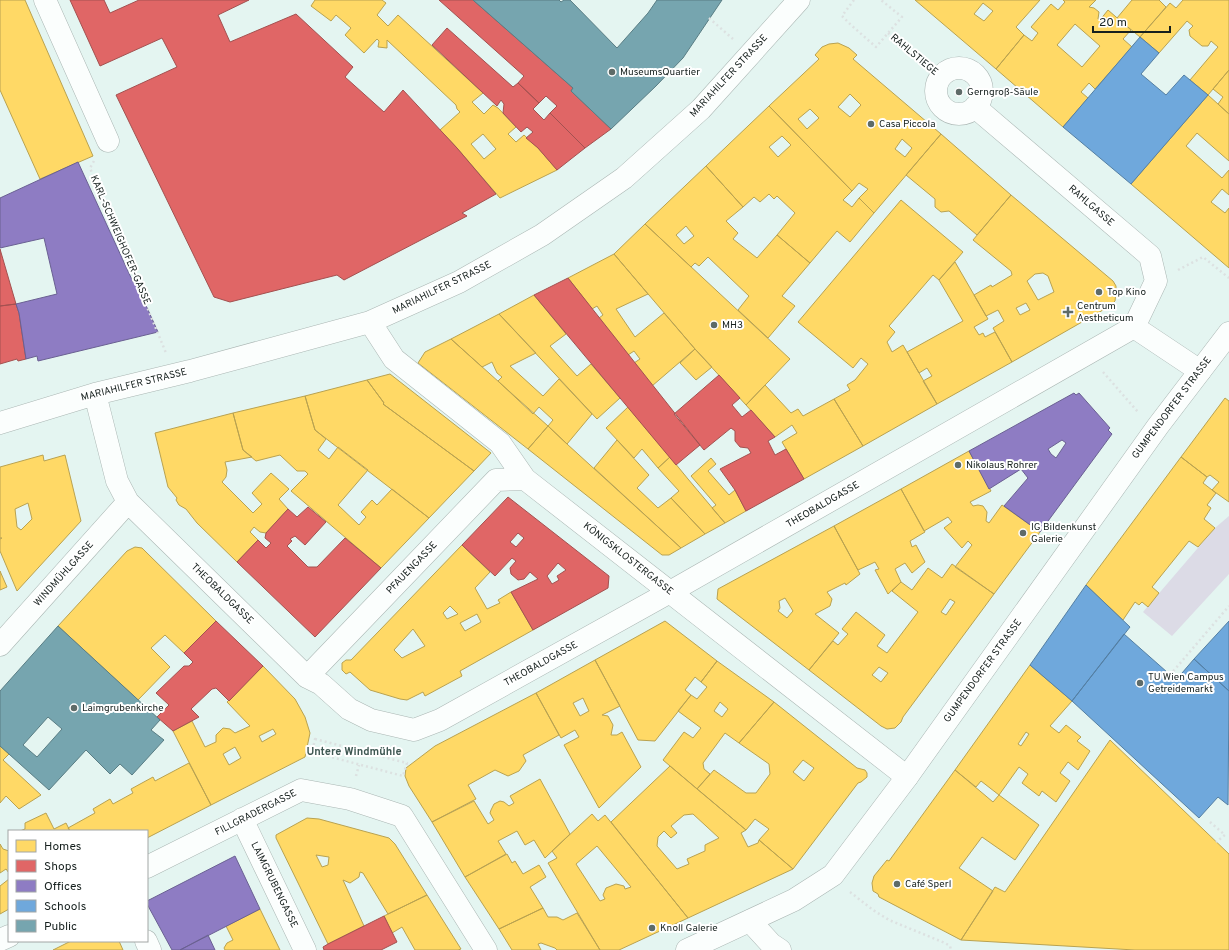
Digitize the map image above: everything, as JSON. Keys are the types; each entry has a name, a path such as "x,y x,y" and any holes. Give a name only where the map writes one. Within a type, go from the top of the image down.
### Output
{"street":[{"path":"45,0 108,141"},
{"name":"MARIAHILFER STRASSE","path":"0,423 95,394 175,375 370,322 458,282 542,235 624,178 701,109 799,0"},
{"path":"962,68 972,72 978,78 982,94 975,107 962,114 953,113 944,108 939,102 936,94 936,86 941,77 944,73 953,69 962,68"},
{"name":"RAHLGASSE","path":"975,107 1150,256 1156,281"},
{"path":"1156,281 1134,327 1200,372"},
{"name":"KÖNIGSKLOSTERGASSE","path":"370,322 394,359 500,443 525,479 907,777"},
{"name":"THEOBALDGASSE","path":"95,394 117,481 128,502 307,677 321,684 349,709 371,720 414,730 440,720 670,592 1134,327"},
{"name":"GUMPENDORFER STRASSE","path":"687,950 794,900 833,874 907,777 1158,426 1229,333"},
{"name":"PFAUENGASSE","path":"307,677 496,480 525,479"},
{"name":"WINDMÜHLGASSE","path":"0,645 128,502"},
{"name":"FILLGRADERGASSE","path":"148,866 301,790 350,799 402,816 486,950"},
{"name":"LAIMGRUBENGASSE","path":"242,819 305,950"},
{"path":"750,921 771,944 780,950"}],"path":[{"name":"RAHLSTIEGE","path":"854,0 842,16 850,25 876,47 902,17 881,0"},
{"path":"709,18 751,54"},
{"name":"RAHLSTIEGE","path":"888,33 941,77"},
{"name":"KARL-SCHWEIGHOFER-GASSE","path":"108,141 90,168 175,375"},
{"path":"1156,281 1203,257 1229,278"},
{"path":"1088,353 1135,410 1158,426"},
{"path":"1170,675 1229,606"},
{"path":"315,739 362,751 407,763 403,776 312,752 315,739"},
{"path":"362,751 364,747"},
{"path":"1210,822 1225,835 1216,842"},
{"path":"833,874 847,890 872,910 889,920 945,943 950,946 951,950"}],"shaded area":[{"path":"1229,516 1229,574 1172,636 1143,612 1215,528"}],"building: Homes":[{"path":"0,0 25,0 93,156 40,179 0,90"},
{"path":"315,0 382,0 386,3 377,15 388,26 398,15 483,93 472,102 484,114 493,105 498,108 516,127 508,134 516,142 524,135 538,148 557,170 500,198 440,130 460,112 456,105 387,40 387,48 378,47 379,41 377,39 364,53 345,35 351,28 336,15 331,21 311,6","holes":["483,134 496,149 484,159 471,144"]},
{"path":"915,0 1040,0 1016,27 1024,35 996,69","holes":["983,3 993,11 984,21 974,14"]},
{"path":"1063,0 1096,0 1089,7 1094,8 1099,12 1098,19 1100,20 1108,10 1131,30 1123,39 1132,47 1095,89 1089,83 1081,92 1088,98 1063,127 996,69 1024,35 1032,41 1038,33 1031,27 1051,4 1058,10 1065,2","holes":["1075,24 1100,46 1082,67 1057,45"]},
{"path":"1132,0 1159,0 1166,7 1140,37 1117,18"},
{"path":"1183,0 1229,0 1229,70 1208,95 1190,80 1218,47 1211,41 1208,46 1202,46 1190,36 1189,30 1193,26 1187,21 1159,53 1140,37 1170,3 1176,8"},
{"name":"Casa Piccola","path":"838,43 849,48 857,55 853,59 941,134 874,213 859,198 868,189 859,183 852,191 769,106 819,59 815,55 822,47 829,44","holes":["850,94 861,105 850,117 838,107","810,109 819,118 807,129 798,119","902,139 912,148 905,157 895,149"]},
{"path":"1229,70 1229,114 1218,104 1223,97 1213,89"},
{"path":"1208,95 1229,114 1229,161 1197,133 1186,146 1222,178 1229,170 1229,195 1222,189 1211,202 1225,213 1229,208 1229,268 1131,184"},
{"path":"769,106 852,191 843,200 852,207 859,198 874,213 850,242 837,231 810,263 777,235 795,213 777,196 774,199 769,194 760,202 754,197 743,207 706,166","holes":["782,136 791,145 778,157 769,147"]},
{"path":"941,134 1011,195 977,235 949,211 941,212 935,207 935,199 906,175"},
{"path":"706,166 743,207 726,221 738,233 733,239 757,258 777,235 810,263 782,296 795,306 768,338 738,310 749,296 708,257 699,266 695,263 691,267 645,224","holes":["686,226 694,236 684,244 676,235"]},
{"path":"1011,195 1113,281 1116,286 1115,301 1110,306 1012,362 993,328 1004,321 998,310 986,316 974,295 991,285 992,287 1012,275 1011,271 973,240","holes":["1043,273 1048,276 1054,292 1038,300 1027,281 1035,274","1026,303 1030,310 1020,315 1016,308"]},
{"path":"901,200 963,252 939,280 933,275 889,326 895,332 887,342 892,352 903,345 937,404 863,446 834,399 850,390 847,385 855,380 868,364 861,358 853,368 798,322"},
{"name":"MH3","path":"645,224 790,359 746,405 695,349 614,254"},
{"path":"614,254 648,294 616,309 635,337 664,313 695,349 652,386 634,363 640,359 634,351 628,355 599,318 603,315 597,306 592,309 568,278"},
{"path":"955,262 988,319 974,327 979,335 983,333 985,337 995,332 1012,362 937,404 923,381 932,376 927,368 919,373 907,352 963,321 939,280"},
{"path":"534,295 566,334 550,346 577,376 591,364 620,398 597,419 499,314"},
{"path":"499,314 536,353 510,366 543,396 559,379 592,414 567,444 548,426 553,420 539,407 533,414 498,381 502,377 497,373 492,362 482,367 451,339"},
{"path":"451,339 548,426 528,449 418,363 425,352"},
{"path":"695,349 712,367 696,380 680,363"},
{"path":"390,374 491,453 474,471 383,404 384,403 367,380"},
{"path":"367,380 384,403 383,404 474,471 429,518 315,430 305,396"},
{"path":"765,385 791,413 798,409 803,416 834,399 863,446 804,479 782,442 797,433 792,425 775,437 746,405"},
{"path":"305,396 315,430 326,439 318,450 329,459 338,447 368,470 338,505 359,525 366,517 361,512 372,500 377,505 392,489 429,518 381,568 291,491 308,474 305,471 297,471 280,455 256,461 243,450 233,413"},
{"path":"1225,398 1229,401 1229,502 1212,490 1219,482 1210,475 1207,477 1181,457"},
{"path":"628,407 670,457 658,468 642,449 634,458 606,428"},
{"path":"233,413 243,450 252,457 225,462 227,470 226,477 222,482 253,513 262,504 252,493 271,473 289,489 279,499 288,509 266,533 260,532 254,527 250,532 258,540 237,562 197,523 186,509 179,505 176,500 177,498 168,487 155,433"},
{"path":"548,426 681,548 669,555 662,555 528,449"},
{"path":"617,440 649,475 637,488 658,508 671,498 705,534 681,548 594,468"},
{"path":"969,451 991,491 970,502 973,506 983,506 987,512 986,521 989,523 1002,505 1040,532 994,594 955,567 972,545 968,541 962,548 944,528 952,522 948,517 924,531 901,489"},
{"path":"43,455 44,461 65,455 81,521 17,591 0,551 0,539 2,538 0,538 0,467","holes":["28,503 32,519 21,530 17,527 15,509"]},
{"path":"670,457 725,523 705,534 671,498 679,491 658,468"},
{"path":"1181,457 1207,477 1203,483 1216,493 1207,505 1211,508 1204,519 1215,528 1198,547 1189,541 1152,587 1159,593 1148,607 1142,602 1139,605 1135,602 1123,620 1086,585"},
{"path":"711,458 716,464 708,471 729,495 735,490 746,511 725,523 712,508 716,505 691,476"},
{"path":"901,489 925,532 910,541 912,547 916,545 925,562 912,573 905,563 895,569 901,582 888,594 875,570 879,569 875,562 858,570 834,526"},
{"path":"834,526 860,574 846,585 845,583 827,592 832,599 830,606 815,614 839,633 809,670 717,599 718,589","holes":["785,598 793,611 787,618 778,611 780,608 779,601"]},
{"path":"462,545 490,572 475,588 487,609 500,603 498,600 511,592 533,630 460,671 462,676 425,696 423,692 407,700 370,690 350,672 346,674 342,670 342,663 346,660 351,660","holes":["450,606 458,614 447,619 443,613","477,614 481,622 465,631 460,623","413,629 425,646 402,658 394,650"]},
{"path":"135,547 142,548 216,621 184,653 165,635 151,648 170,667 138,700 58,626 127,551"},
{"path":"952,564 994,594 903,717 901,722 895,728 887,729 881,726 809,670 833,641 838,645 848,634 842,629 856,612 885,635 877,646 887,653 918,612 892,591 901,582 912,590 928,568 942,578","holes":["950,599 955,602 946,615 941,612","879,667 888,673 881,682 872,675"]},
{"path":"0,571 7,587 0,590"},
{"path":"665,621 717,661 701,682 695,677 685,690 691,695 655,741 638,740 595,660"},
{"path":"595,660 620,706 602,715 608,716 613,725 611,735 617,735 622,732 641,767 599,808 564,745 579,737 575,730 561,738 536,693","holes":["583,698 589,711 580,716 573,703"]},
{"path":"717,661 774,702 739,743 725,733 703,763 704,769 710,774 697,789 663,760 684,732 693,738 701,728 678,711 691,695 697,699 707,687 701,682","holes":["720,702 728,709 722,717 714,711"]},
{"path":"1030,665 1072,701 1050,726 1059,733 1066,725 1081,737 1077,741 1090,751 1078,770 1068,762 1060,773 1070,781 1056,802 1042,791 1039,796 1022,783 1028,774 1019,767 999,795 981,781 976,787 955,770","holes":["1026,732 1029,734 1021,746 1018,744"]},
{"path":"263,666 295,699 305,717 310,733 305,757 211,805 173,731 192,721 205,747 216,742 216,735 223,728 230,729 235,733 250,726 227,702","holes":["273,729 276,734 262,742 259,736","235,747 241,758 229,765 223,754"]},
{"path":"536,693 559,735 523,755 526,761 519,771 508,776 495,770 468,785 476,799 432,822 409,786 405,776 406,768 435,746"},
{"path":"774,702 857,768 865,770 867,773 867,777 858,783 793,869 759,840 769,829 755,819 746,830 697,789 714,770 746,793 756,793 770,774 769,764 739,743","holes":["803,760 814,768 804,781 793,772"]},
{"path":"1110,740 1229,854 1229,950 1135,950 961,940 995,887 1005,892"},
{"path":"0,746 9,754 3,760 41,795 19,809 6,796 0,803"},
{"path":"189,763 211,805 148,837 148,830 69,830 68,828 95,813 93,809 110,799 113,804 133,793 131,789 153,777 155,781"},
{"path":"670,766 746,830 741,833 748,847 758,843 759,840 793,869 688,918 611,822","holes":["693,814 719,838 705,845 705,851 687,859 689,864 677,869 657,846 658,837 664,831 671,838 677,833 671,826 684,815"]},
{"path":"955,770 993,802 999,795 1039,825 1015,860 982,837 959,868 993,891 961,940 879,897 878,894 873,891 872,883 874,876 887,860 889,861"},
{"path":"540,779 570,834 545,858 534,840 525,845 517,831 498,841 506,854 465,877 432,822 474,801 488,824 494,820 490,813 494,804 500,801 509,806 514,803 510,796"},
{"path":"46,813 54,829 66,823 70,830 22,830 25,829 25,823"},
{"path":"592,814 598,821 605,815 688,918 619,950 600,950 548,863 557,858 552,851","holes":["597,846 631,887 625,889 624,886 616,884 606,888 603,895 605,899 600,901 576,864"]},
{"path":"307,818 319,819 389,838 395,844 427,895 388,914 363,873 360,872 359,877 350,883 343,880 364,926 328,944 276,838 276,835","holes":["316,855 329,857 328,865 322,867"]},
{"path":"0,844 3,849 8,851 8,872 6,869 0,873"},
{"path":"507,854 512,863 515,861 523,874 539,865 546,877 530,887 543,908 499,929 465,877"},
{"path":"8,880 8,910 0,914 0,886"},
{"path":"427,895 461,949 415,950 402,927 392,933 384,916"},
{"path":"543,908 548,917 557,917 563,920 577,913 600,950 557,950 541,943 538,944 541,950 512,950 499,929"},
{"path":"260,909 280,950 225,950 224,948 227,943 233,940 226,926"},
{"path":"69,942 119,942 123,950 53,950"}],"building: Shops":[{"path":"70,0 104,0 110,13 139,0 249,0 218,15 230,42 296,14 353,67 345,77 384,112 403,90 457,148 496,194 462,213 467,216 344,280 337,275 230,302 214,297 116,95 177,67 162,38 100,66"},
{"path":"439,0 473,0 573,88 571,91 611,129 585,148 550,113 557,106 546,96 539,103 518,83 524,76"},
{"path":"447,28 513,87 518,83 539,103 533,109 544,120 550,113 585,148 557,170 538,148 526,138 533,132 527,127 521,132 503,113 504,104 501,100 497,106 432,45"},
{"path":"0,249 16,304 0,306"},
{"path":"568,278 700,445 676,465 534,295"},
{"path":"16,304 19,313 26,359 18,361 17,359 0,364 0,306"},
{"path":"719,375 740,398 732,405 742,417 751,410 775,437 768,441 775,455 786,449 804,479 746,511 735,490 720,469 751,453 748,448 740,447 735,441 735,431 731,428 704,450 674,414"},
{"path":"508,497 609,576 608,588 533,630 511,592 538,579 530,572 524,579 518,580 511,574 510,568 516,561 512,558 495,576 462,545","holes":["518,533 524,538 516,547 510,542","558,563 566,570 557,576 559,580 552,584 547,576"]},
{"path":"308,507 326,522 305,545 295,536 290,539 292,541 287,546 308,567 317,567 345,538 381,568 315,637 237,562 258,540 266,548 271,543 265,538 266,533 288,509 297,517"},
{"path":"216,621 263,666 229,701 216,688 212,689 191,709 199,717 173,731 157,717 169,705 156,693 184,666 189,666 193,662 184,653"},
{"path":"384,916 397,942 381,950 324,950 323,947 328,944"}],"building: Offices":[{"path":"78,162 133,282 135,281 158,332 38,361 37,356 26,359 19,313 16,304 57,294 44,238 0,248 0,198"},
{"path":"1074,393 1076,395 1079,393 1110,428 1108,430 1112,434 1040,532 1004,506 1028,478 1021,469 989,489 969,451","holes":["1062,440 1066,443 1056,458 1048,449"]},
{"path":"235,856 260,909 180,950 172,950 148,906 148,900"},
{"path":"208,935 215,950 180,950"}],"building: Schools":[{"path":"1140,37 1159,53 1141,74 1166,95 1184,75 1208,95 1131,184 1063,127"},
{"path":"1086,585 1130,627 1072,701 1030,665"},
{"path":"1229,621 1229,691 1194,659"},
{"path":"1124,634 1176,680 1194,659 1229,691 1228,805 1218,797 1199,818 1072,701"}],"building: Public":[{"name":"MuseumsQuartier","path":"473,0 559,0 561,2 564,0 570,0 617,48 648,13 657,0 722,0 683,58 611,129 571,91 573,88"},
{"name":"Laimgrubenkirche","path":"58,626 160,720 151,730 164,740 132,775 120,764 110,774 86,750 49,790 0,746 0,691","holes":["48,717 62,729 37,757 23,745"]}],"place":[{"name":"MuseumsQuartier","path":"612,72"},
{"name":"Gerngroß-Säule","path":"959,92"},
{"name":"Casa Piccola","path":"871,124"},
{"name":"Top Kino","path":"1099,292"},
{"name":"Centrum Aestheticum","path":"1068,312"},
{"name":"MH3","path":"714,325"},
{"name":"Nikolaus Rohrer","path":"958,465"},
{"name":"IG Bildenkunst Galerie","path":"1023,533"},
{"name":"TU Wien Campus Getreidemarkt","path":"1140,683"},
{"name":"Laimgrubenkirche","path":"74,708"},
{"name":"Café Sperl","path":"897,884"},
{"name":"Knoll Galerie","path":"652,928"}],"district":[{"name":"Untere Windmühle","path":"354,752"}]}
